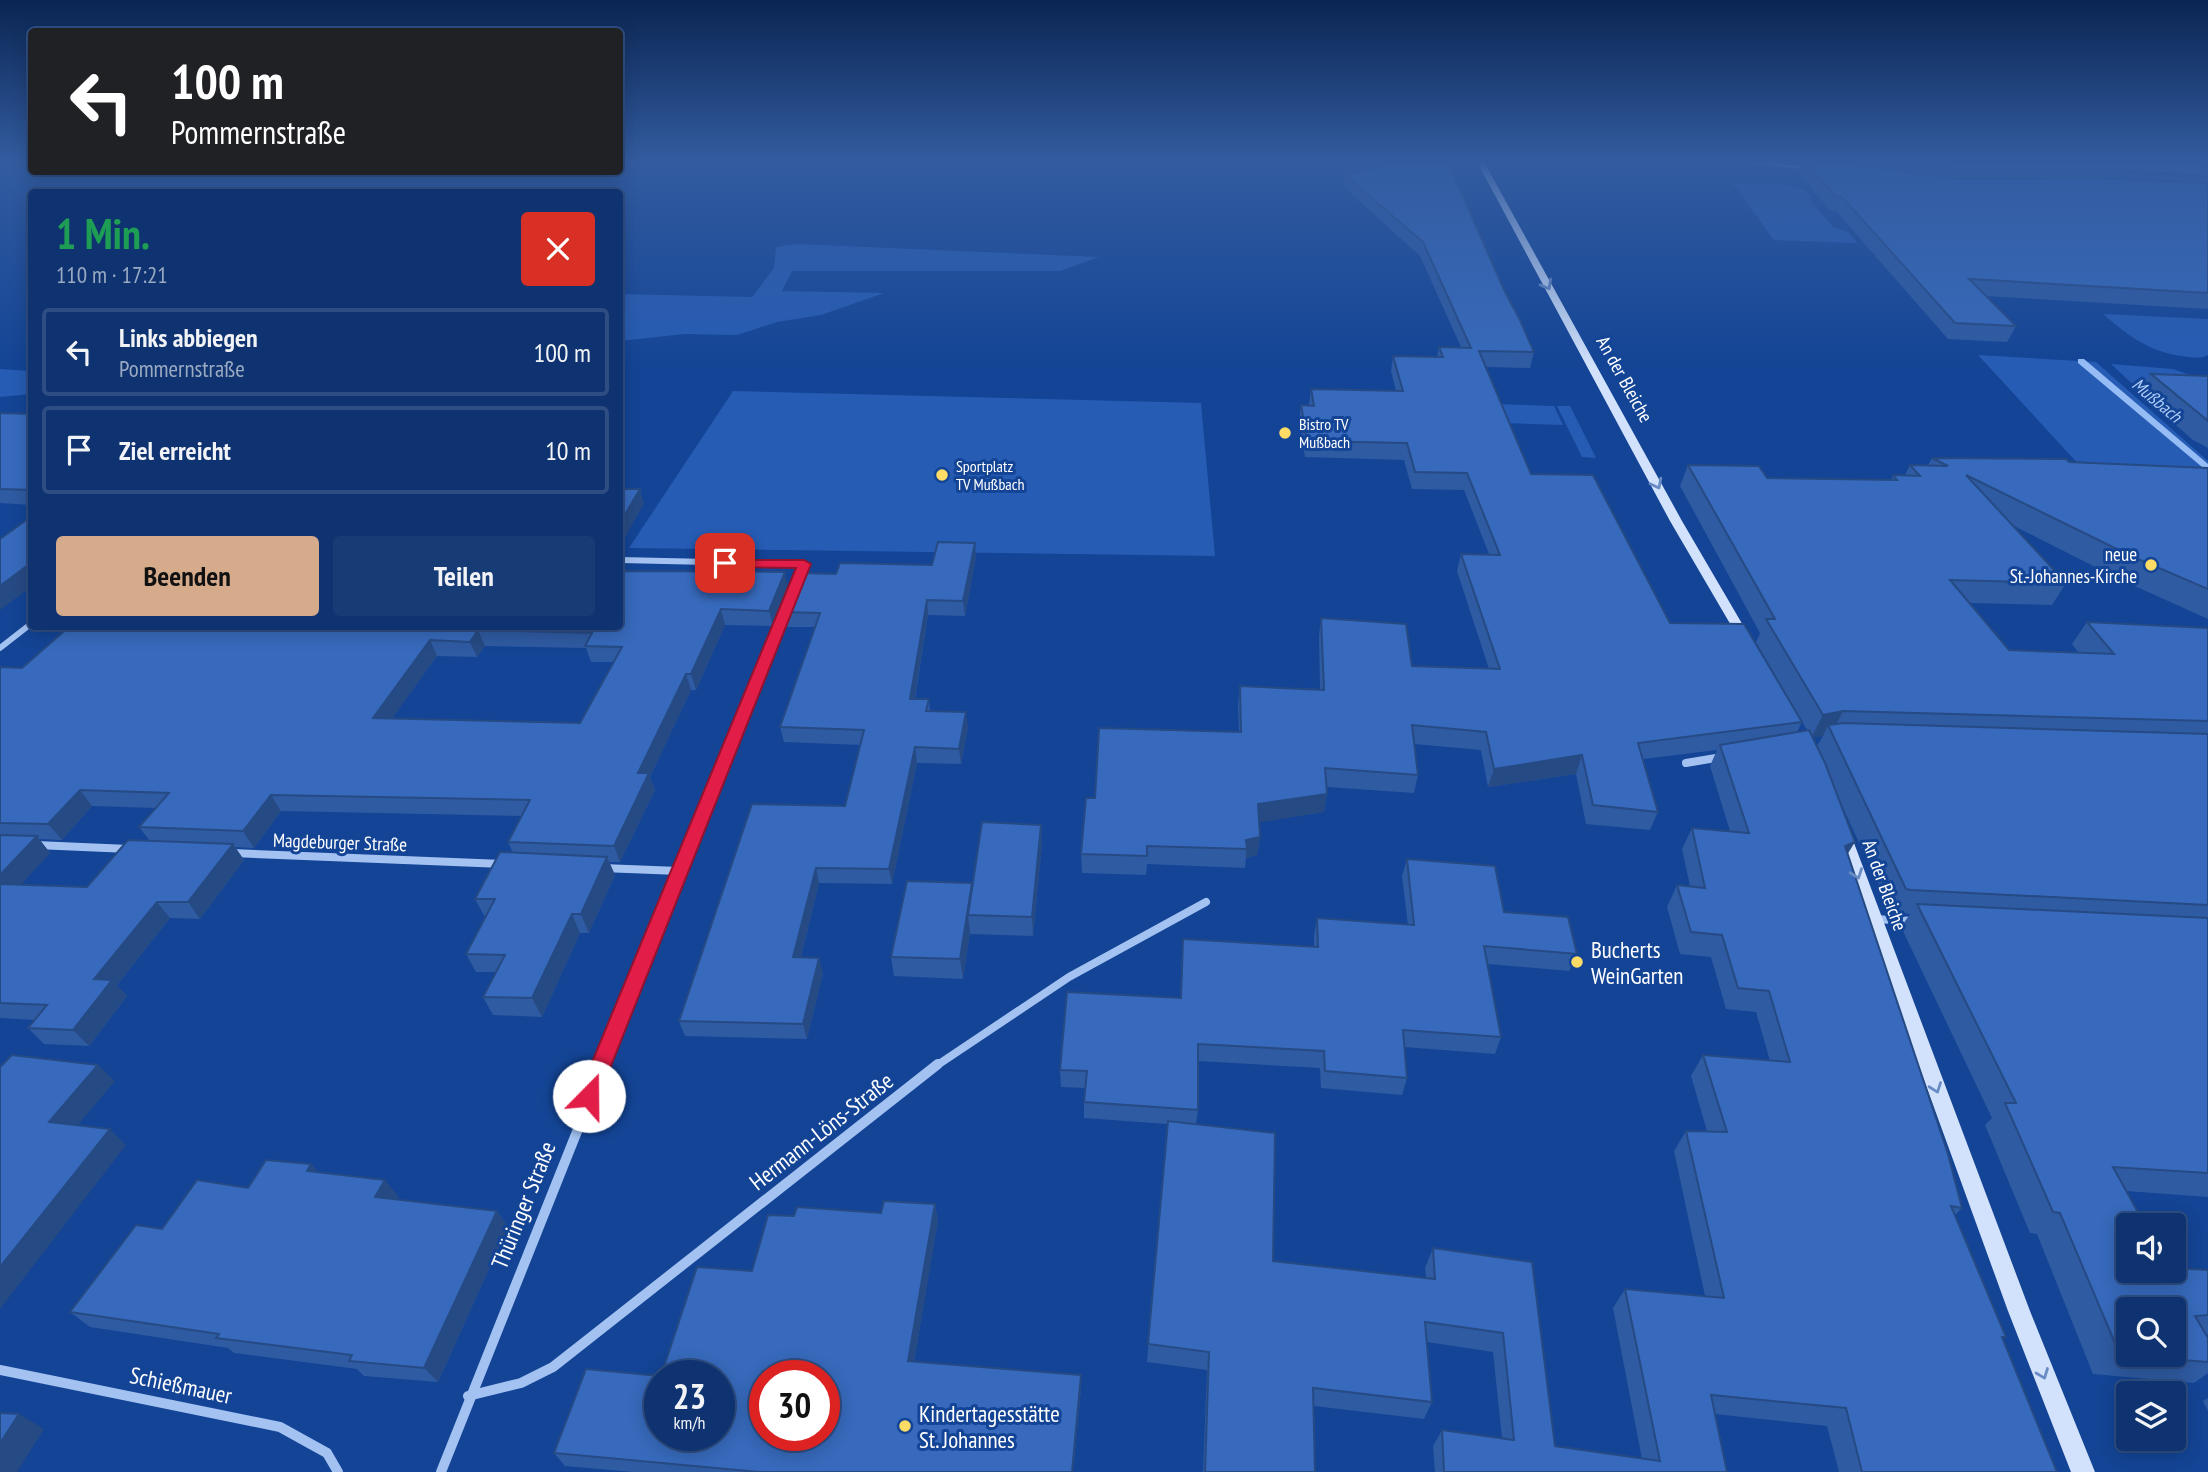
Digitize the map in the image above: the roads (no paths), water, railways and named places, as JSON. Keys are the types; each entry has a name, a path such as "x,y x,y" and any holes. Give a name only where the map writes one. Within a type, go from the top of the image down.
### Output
{"main road":[{"name":"An der Bleiche","path":"1516,229 1676,522 1749,647"},
{"name":"An der Bleiche","path":"1837,820 2024,1323 2083,1472"}],"street":[{"path":"623,560 804,564 794,590"},
{"name":"Thüringer Straße","path":"441,1472 468,1396 789,603"},
{"path":"0,648 28,626"},
{"path":"1686,763 1727,756"},
{"path":"28,845 139,849"},
{"name":"Magdeburger Straße","path":"222,853 513,864"},
{"path":"596,868 679,871"},
{"name":"Hermann-Löns-Straße","path":"468,1396 521,1383 553,1367 939,1063 1017,1009 1096,960 1206,902"},
{"path":"1874,919 1930,922"},
{"name":"Schießmauer","path":"0,1370 280,1427 327,1453 338,1472"}],"waterway":[{"name":"Mußbach","path":"2081,361 2208,469"}],"place":[{"name":"Bistro TV Mußbach","path":"1285,433"},
{"name":"Sportplatz TV Mußbach","path":"942,475"},
{"name":"neue St.-Johannes-Kirche","path":"2151,565"},
{"name":"Bucherts WeinGarten","path":"1577,962"},
{"name":"Kindertagesstätte St. Johannes","path":"905,1426"}]}
